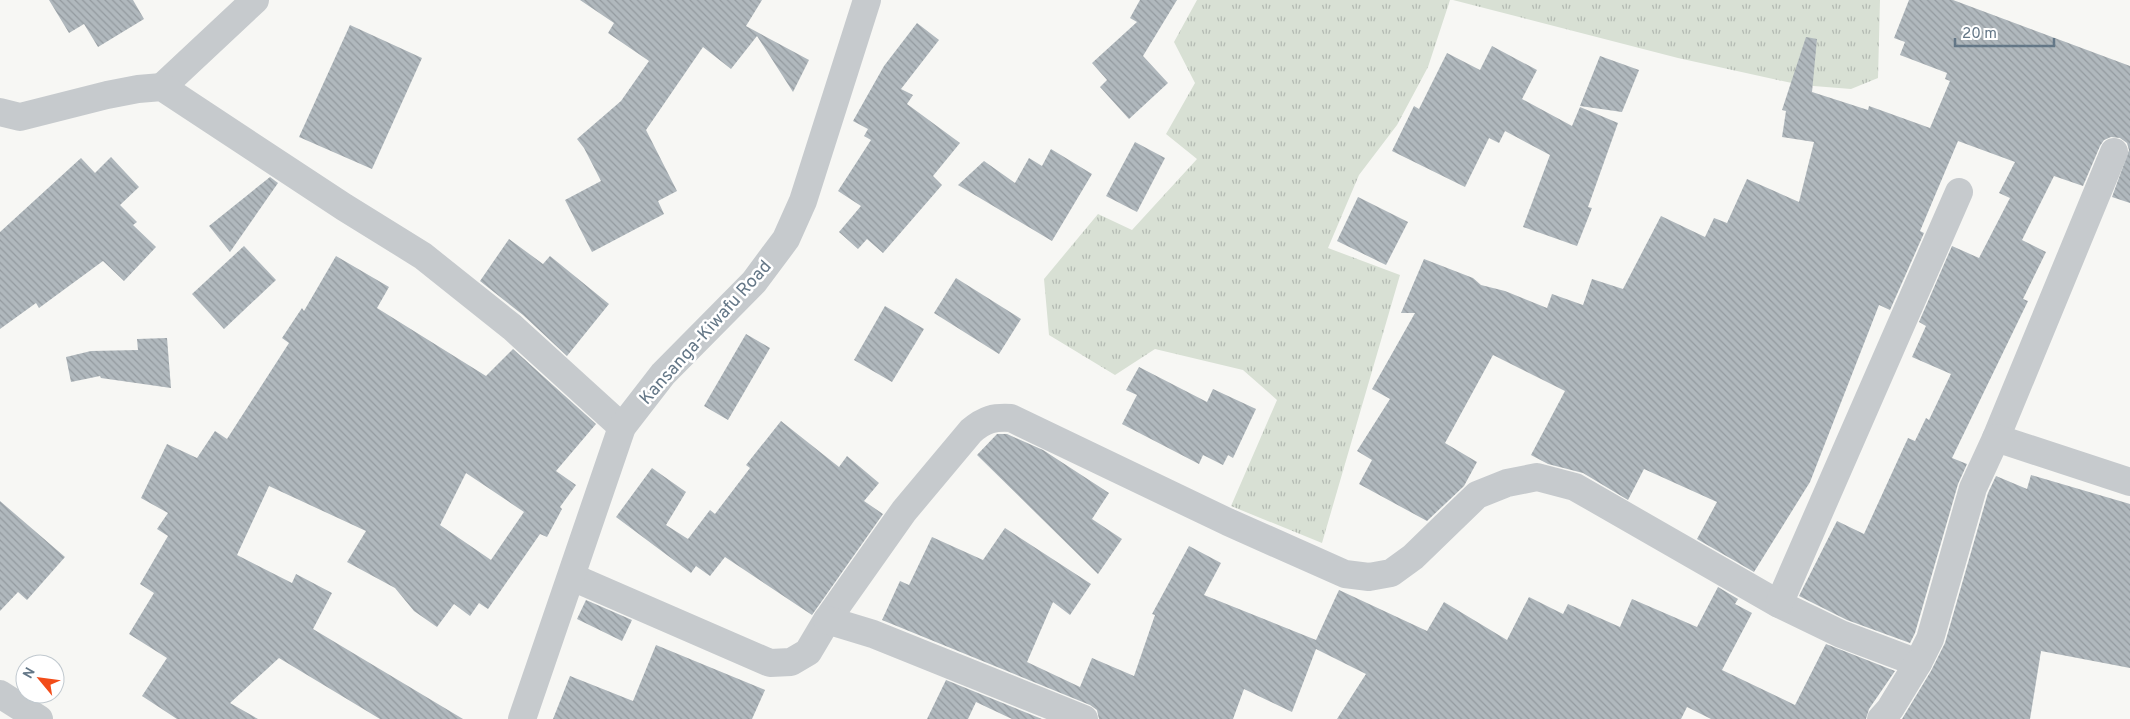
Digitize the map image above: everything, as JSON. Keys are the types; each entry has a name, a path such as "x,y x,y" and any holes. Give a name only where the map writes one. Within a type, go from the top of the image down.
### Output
{"street":[{"path":"162,87 255,0"},
{"name":"Kansanga-Kiwafu Road","path":"522,719 622,427 663,374 754,282 786,239 803,201 867,0"},
{"path":"0,112 20,117 107,95 162,87 336,202 423,256 512,327 622,427"},
{"path":"1881,719 1890,709 1930,639 1973,488 1996,438 2114,152"},
{"path":"1779,604 1959,192"},
{"path":"572,577 770,663 791,662 808,652 827,620 904,510 971,431 981,422 993,417 1011,418 1228,522 1345,574 1369,578 1391,573 1413,558 1477,495 1507,483 1538,477 1574,487 1779,604 1841,634 1918,662"},
{"path":"1996,438 2130,482"},
{"path":"827,620 872,634 1084,719"},
{"path":"0,694 39,719"}],"green space":[{"path":"1197,0 1450,0 1428,67 1397,125 1359,175 1328,248 1400,275 1322,543 1231,506 1277,400 1243,370 1155,349 1115,375 1049,335 1044,279 1098,214 1132,230 1197,159 1166,134 1195,83 1174,42"},
{"path":"1453,0 1880,0 1878,78 1851,89 1801,85 1678,58"}],"building":[{"path":"49,0 133,0 144,19 98,47 84,24 69,33"},
{"path":"580,0 762,0 746,26 809,60 793,92 757,36 731,69 703,47 646,130 677,191 658,201 664,214 592,252 565,200 601,181 584,148 577,139 621,101 649,61 608,33 614,23"},
{"path":"1140,0 1177,0 1143,56 1168,83 1129,119 1100,87 1107,80 1092,63 1137,22 1130,18"},
{"path":"1909,0 1953,0 2130,66 2130,203 2112,197 2129,150 2127,143 2120,138 2111,137 2104,140 2100,146 2083,186 2054,176 2022,240 2046,252 2023,299 2028,301 1952,458 1967,464 1958,484 1915,633 1910,643 1847,620 1799,596 1837,521 1864,534 1908,438 1915,441 1926,418 1929,420 1951,374 1912,357 1926,326 1919,322 1952,246 1979,258 2010,198 1999,193 2015,162 1958,141 1920,231 1924,233 1890,310 1879,305 1810,482 1754,572 1697,539 1717,502 1644,469 1628,500 1583,473 1548,464 1531,455 1565,391 1493,355 1445,443 1477,462 1464,486 1427,521 1359,484 1372,460 1357,451 1390,399 1372,389 1415,313 1401,313 1424,259 1473,278 1481,285 1505,291 1547,308 1552,294 1583,305 1592,279 1623,289 1661,216 1705,237 1714,218 1727,223 1747,179 1799,202 1814,142 1782,137 1786,111 1782,110 1806,37 1817,39 1812,92 1868,110 1869,106 1930,128 1950,81 1945,79 1947,73 1900,55 1905,42 1894,38"},
{"path":"917,23 939,40 901,89 913,95 907,104 960,143 933,176 942,185 883,253 867,239 858,249 839,232 861,206 838,191 871,140 864,136 868,129 853,121 884,66"},
{"path":"350,25 422,58 372,169 299,137"},
{"path":"1492,46 1537,70 1522,99 1572,126 1580,107 1618,123 1588,207 1592,208 1577,246 1523,227 1550,155 1505,131 1499,143 1489,138 1465,187 1392,151 1414,106 1419,109 1447,53 1480,70"},
{"path":"1600,56 1639,70 1622,112 1580,106"},
{"path":"1135,142 1165,158 1137,212 1106,196"},
{"path":"1051,149 1092,174 1052,241 958,185 984,161 1015,183 1029,158 1042,166"},
{"path":"111,157 139,187 120,205 137,222 133,225 156,247 124,281 103,261 39,308 36,303 0,329 0,232 81,158 95,173"},
{"path":"270,177 278,183 230,252 209,226"},
{"path":"1358,197 1408,222 1386,265 1337,241"},
{"path":"509,239 543,264 550,256 609,304 567,356 523,315 480,281"},
{"path":"244,246 276,280 224,329 192,294"},
{"path":"336,256 389,287 377,308 486,376 513,349 596,424 556,471 576,485 560,507 562,509 547,537 540,534 488,609 479,603 470,616 454,604 437,627 414,611 395,588 347,562 366,531 269,486 237,555 292,583 296,574 332,593 313,629 463,719 380,719 279,658 230,703 258,719 177,719 142,696 167,658 129,634 154,593 140,584 168,536 157,529 168,513 141,498 167,444 197,458 215,431 227,439 289,343 282,338 302,308 304,311","holes":["466,473 524,512 491,560 440,525"]},
{"path":"956,278 1021,319 999,354 934,313"},
{"path":"885,306 924,329 892,382 854,360"},
{"path":"746,334 770,348 728,420 704,406"},
{"path":"167,338 171,388 101,378 100,376 71,382 66,357 91,351 138,350 137,339"},
{"path":"1139,367 1207,402 1213,389 1256,409 1233,458 1228,455 1223,465 1203,455 1199,464 1122,424 1137,395 1126,390"},
{"path":"781,421 839,467 847,456 879,483 864,501 883,514 812,615 725,557 710,576 696,566 691,573 616,517 652,468 686,492 666,525 688,539 710,510 715,514 750,468 746,465"},
{"path":"997,434 1007,434 1043,450 1109,493 1092,519 1122,539 1098,574 977,455"},
{"path":"2031,475 2130,504 2130,668 2041,651 2030,719 1902,719 1931,671 1945,643 1988,493 1996,476 2027,489"},
{"path":"0,501 65,557 27,600 18,592 0,611"},
{"path":"1005,528 1091,584 1070,615 1053,602 1027,662 1080,687 1092,658 1134,676 1155,615 1152,614 1189,546 1221,563 1204,595 1316,640 1339,590 1427,631 1444,602 1507,640 1529,597 1563,614 1568,604 1620,627 1632,599 1697,627 1718,587 1738,599 1735,604 1752,613 1722,670 1795,705 1826,644 1895,671 1869,709 1866,719 1711,719 1687,707 1681,719 1337,719 1366,674 1316,649 1292,712 1244,689 1233,719 1099,719 1097,710 1090,705 882,620 900,581 909,585 932,537 983,560"},
{"path":"586,600 632,620 622,641 577,619"},
{"path":"656,645 765,690 752,719 553,719 570,676 633,701"},
{"path":"946,680 1042,719 1012,719 976,702 968,719 927,719"}]}
